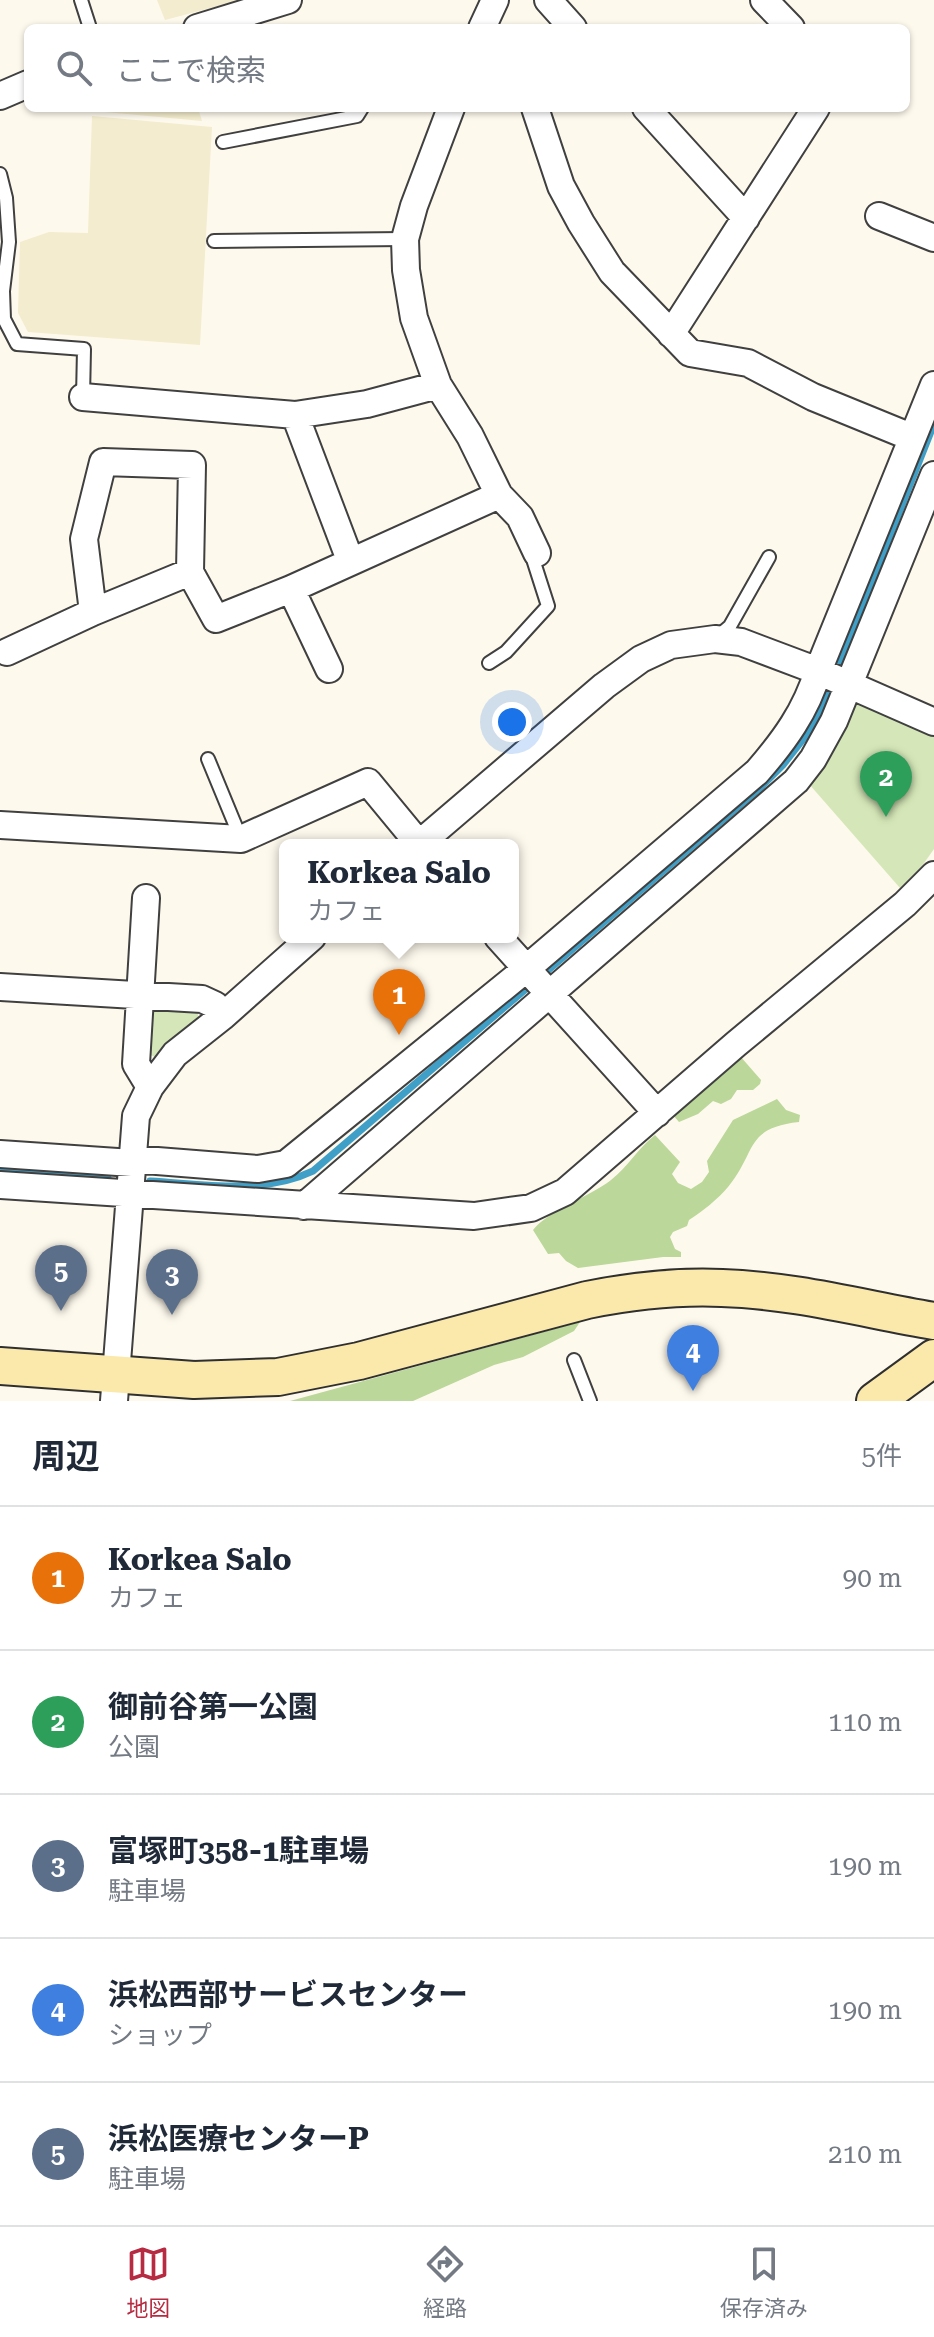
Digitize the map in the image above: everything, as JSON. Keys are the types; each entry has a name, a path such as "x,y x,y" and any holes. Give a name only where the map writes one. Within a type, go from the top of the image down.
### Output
{"street":[{"path":"210,24 288,0"},
{"path":"548,0 569,24"},
{"path":"764,0 787,24"},
{"path":"0,96 24,86"},
{"path":"449,112 414,206 405,239 406,270 414,318 438,385 470,436 499,495 520,517 536,550"},
{"path":"536,112 561,186 612,272 690,353 748,363 813,397 911,437"},
{"path":"650,112 746,218"},
{"path":"671,334 813,112"},
{"path":"879,216 934,238"},
{"path":"83,397 295,415 367,404 438,385"},
{"path":"0,1154 258,1169 286,1164 526,969 757,772 797,720 806,705 934,385"},
{"path":"295,415 350,560"},
{"path":"93,612 84,539 103,462 192,465 190,572 216,619 291,589 499,495"},
{"path":"304,1206 796,781 820,746 849,685 934,475"},
{"path":"7,652 190,572"},
{"path":"291,589 329,669"},
{"path":"426,839 604,686 641,659 671,645 715,639 741,642 818,671 934,722"},
{"path":"0,825 241,839 368,782 414,839"},
{"path":"0,1185 474,1216 531,1208 565,1192 736,1044 905,904 934,875"},
{"path":"146,898 136,1064 150,1087"},
{"path":"115,1388 136,1116 150,1087 175,1054 305,943"},
{"path":"503,943 657,1113"},
{"path":"0,987 202,999 215,1005 223,1016"},
{"path":"0,1366 115,1388 305,1373 587,1300 655,1289 701,1287 758,1290 934,1321"},
{"path":"875,1401 934,1358"}],"lane":[{"path":"81,0 89,24"},
{"path":"223,142 357,116 360,112"},
{"path":"0,174 6,198 9,242 3,291 4,319 17,344 84,349 83,397"},
{"path":"214,241 405,239"},
{"path":"489,663 516,642 548,606 532,556 536,550"},
{"path":"715,639 730,626 769,557"},
{"path":"208,759 241,839"},
{"path":"574,1360 590,1401"}],"shaded area":[{"path":"157,0 241,0 165,20"},
{"path":"105,112 199,112 202,121"},
{"path":"92,116 212,127 200,345 28,332 18,313 20,242 49,232 88,233"}],"green space":[{"path":"851,700 934,736 934,849 900,888 809,784"},
{"path":"151,1008 197,1011 200,1022 160,1060 149,1054"},
{"path":"740,1056 761,1080 760,1084 753,1090 737,1090 731,1099 721,1104 713,1101 698,1114 679,1122 673,1115"},
{"path":"777,1099 786,1110 800,1115 799,1122 781,1125 760,1136 724,1191 689,1220 687,1226 673,1232 670,1237 675,1249 681,1252 681,1257 578,1268 559,1253 548,1254 533,1230 548,1217 611,1180 655,1135 680,1162 672,1174 678,1183 691,1189 702,1182 709,1172 707,1161 733,1120"},
{"path":"580,1322 574,1331 523,1357 494,1365 413,1401 290,1401"}],"waterway":[{"path":"840,662 934,424"},
{"path":"546,972 762,786 812,728 827,694"},
{"path":"150,1181 254,1186 313,1171 526,989"},
{"path":"0,1171 108,1178"}],"place":[{"name":"御前谷第一公園","path":"886,817"},
{"name":"Korkea Salo","path":"399,1035"},
{"name":"浜松医療センターP","path":"61,1311"},
{"name":"富塚町358-1駐車場","path":"172,1315"},
{"name":"浜松西部サービスセンター","path":"693,1391"}]}
